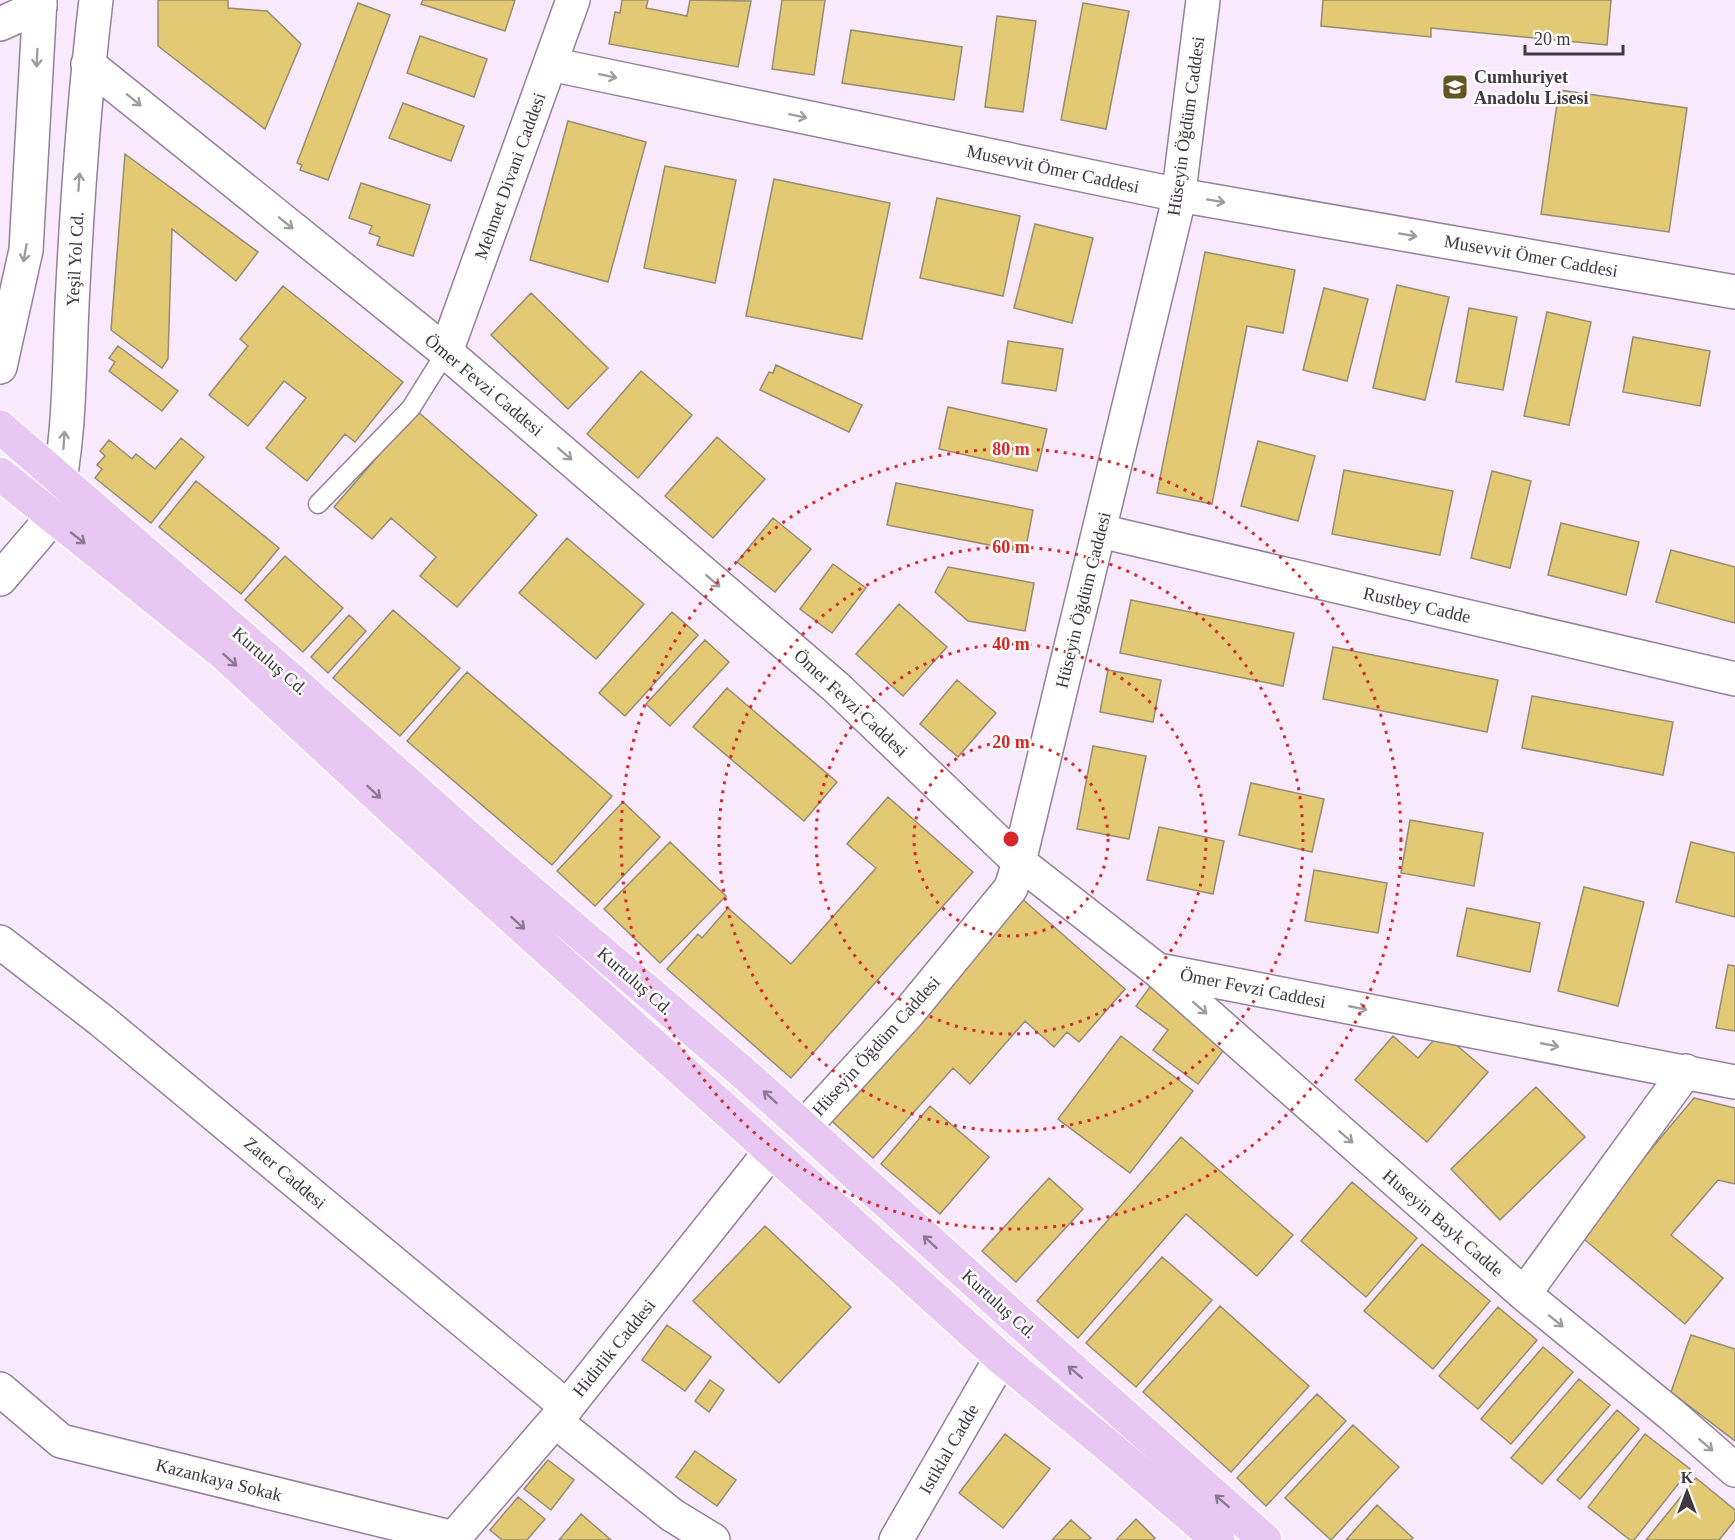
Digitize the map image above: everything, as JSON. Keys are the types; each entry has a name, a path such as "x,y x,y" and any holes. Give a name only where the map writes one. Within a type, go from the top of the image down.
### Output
{"main road":[{"name":"Kurtuluş Cd.","path":"0,428 294,682 495,861 748,1077 1265,1540"},
{"name":"Kurtuluş Cd.","path":"0,474 224,654 397,814 1001,1358 1218,1540"}],"street":[{"name":"Yeşil Yol Cd.","path":"52,518 61,480 76,217 88,64 96,0"},
{"name":"Mehmet Divani Caddesi","path":"446,352 573,0"},
{"name":"Hüseyin Öğdüm Caddesi","path":"804,1127 909,1012 1011,888 1100,531 1179,195 1203,0"},
{"path":"0,24 40,3"},
{"path":"0,366 26,250 40,3"},
{"name":"Ömer Fevzi Caddesi","path":"88,64 446,352 837,688 1019,862 1156,969 1735,1082"},
{"name":"Musevvit Ömer Caddesi","path":"550,64 1179,195 1735,292"},
{"path":"0,579 52,518"},
{"name":"Rustbey Cadde","path":"1100,531 1735,679"},
{"name":"Zater Caddesi","path":"0,942 111,1029 561,1414 672,1515 713,1540"},
{"name":"Huseyin Bayk Cadde","path":"1156,969 1524,1294 1672,1415 1735,1470"},
{"path":"1524,1294 1686,1071"},
{"name":"Hidirlik Caddesi","path":"453,1539 561,1414 771,1151"},
{"name":"Istiklal Cadde","path":"896,1540 1001,1358"},
{"name":"Kazankaya Sokak","path":"0,1389 61,1441 453,1539"}],"lane":[{"path":"318,504 411,408 446,352"}],"building":[{"path":"158,0 228,0 228,8 267,11 301,44 265,129 158,46"},
{"path":"423,0 515,0 505,31 421,4"},
{"path":"622,0 648,0 646,8 687,16 690,0 751,1 738,67 609,44 615,12 620,13"},
{"path":"782,0 825,0 814,75 772,69"},
{"path":"1323,0 1611,0 1607,45 1431,28 1431,37 1321,26"},
{"path":"358,3 390,15 328,180 300,170 302,165 297,163"},
{"path":"1083,3 1129,11 1106,129 1061,120"},
{"path":"997,16 1036,21 1023,112 985,107"},
{"path":"851,30 962,47 954,100 842,83"},
{"path":"420,36 487,59 474,97 407,73"},
{"path":"1559,90 1687,108 1669,232 1541,214"},
{"path":"403,103 464,126 451,161 389,138"},
{"path":"568,121 646,142 608,282 530,260"},
{"path":"125,154 258,252 236,281 172,229 168,359 162,368 111,330"},
{"path":"665,166 736,180 715,283 644,268"},
{"path":"774,179 890,203 862,339 746,316"},
{"path":"361,183 430,205 413,256 377,245 380,237 369,233 372,226 349,218"},
{"path":"937,198 1020,216 1003,296 920,278"},
{"path":"1035,224 1093,238 1072,323 1014,308"},
{"path":"1205,252 1295,270 1283,333 1247,326 1212,504 1157,493"},
{"path":"1397,285 1449,297 1425,400 1373,388"},
{"path":"283,286 403,382 355,442 345,434 307,481 266,448 306,398 284,381 248,426 209,395 248,346 240,339"},
{"path":"1324,288 1368,299 1347,381 1303,370"},
{"path":"531,293 608,368 568,409 491,335"},
{"path":"1469,308 1517,317 1503,390 1456,382"},
{"path":"1547,312 1591,322 1569,425 1524,416"},
{"path":"1633,337 1710,351 1700,406 1623,392"},
{"path":"1008,341 1063,349 1056,391 1002,383"},
{"path":"118,346 178,391 162,411 109,371 115,362 109,358"},
{"path":"776,365 862,405 849,432 760,390 769,372 773,373"},
{"path":"641,371 692,415 638,478 587,434"},
{"path":"948,407 1047,429 1037,471 939,449"},
{"path":"417,411 537,515 457,607 420,576 436,557 391,518 372,539 334,507"},
{"path":"717,437 765,479 713,538 665,496"},
{"path":"181,438 204,457 151,523 95,478 102,469 97,465 105,456 100,451 109,440 132,459 136,454 155,469"},
{"path":"1258,441 1315,456 1298,521 1241,506"},
{"path":"1344,470 1453,491 1440,555 1332,534"},
{"path":"1492,471 1531,481 1510,568 1471,558"},
{"path":"196,481 279,548 241,594 159,527"},
{"path":"896,483 1033,510 1025,552 887,525"},
{"path":"773,518 811,549 775,592 737,562"},
{"path":"1561,523 1639,542 1626,595 1548,575"},
{"path":"567,538 644,604 596,659 519,593"},
{"path":"1671,550 1735,567 1735,623 1656,602"},
{"path":"285,556 343,608 303,652 245,600"},
{"path":"833,564 866,588 832,633 800,609"},
{"path":"948,567 1034,583 1025,631 968,621 935,592"},
{"path":"1131,600 1294,633 1283,686 1120,653"},
{"path":"899,604 947,647 903,696 856,654"},
{"path":"393,610 460,668 400,736 333,678"},
{"path":"672,612 698,635 625,716 599,693"},
{"path":"349,615 366,631 328,673 311,657"},
{"path":"705,640 729,662 670,726 646,704"},
{"path":"1333,647 1498,680 1487,732 1323,699"},
{"path":"1108,670 1161,680 1153,722 1100,712"},
{"path":"467,672 612,796 552,865 407,741"},
{"path":"957,680 996,713 958,757 920,724"},
{"path":"727,688 837,782 804,821 693,727"},
{"path":"1532,696 1673,722 1663,775 1522,748"},
{"path":"1093,746 1146,756 1129,839 1077,829"},
{"path":"1251,783 1324,799 1312,852 1239,835"},
{"path":"888,797 973,872 791,1078 667,969 698,934 702,938 728,908 791,964 876,868 847,844"},
{"path":"623,802 660,837 595,906 557,871"},
{"path":"1410,820 1483,833 1474,886 1401,873"},
{"path":"1159,827 1224,841 1213,894 1147,880"},
{"path":"670,842 726,896 660,963 604,909"},
{"path":"1691,842 1735,853 1735,917 1676,902"},
{"path":"1314,870 1387,883 1378,933 1305,921"},
{"path":"1584,887 1644,902 1618,1006 1558,991"},
{"path":"1020,897 1125,989 1079,1042 1067,1032 1054,1047 1025,1021 970,1084 953,1068 873,1158 826,1116"},
{"path":"1467,908 1540,923 1530,972 1457,956"},
{"path":"1728,965 1735,966 1735,1031 1716,1028"},
{"path":"1155,980 1233,1038 1198,1084 1153,1050 1168,1030 1136,1006"},
{"path":"1441,1032 1488,1072 1427,1142 1355,1080 1393,1036 1418,1058"},
{"path":"1121,1036 1193,1091 1130,1173 1058,1119"},
{"path":"1536,1087 1585,1137 1500,1220 1451,1169"},
{"path":"1694,1098 1735,1108 1735,1184 1718,1180 1671,1235 1723,1278 1685,1324 1579,1235"},
{"path":"930,1106 989,1157 940,1214 881,1164"},
{"path":"1181,1137 1293,1235 1257,1276 1186,1214 1078,1338 1037,1301"},
{"path":"1049,1178 1083,1209 1016,1282 982,1251"},
{"path":"1352,1182 1417,1238 1366,1297 1301,1241"},
{"path":"765,1226 851,1307 779,1383 693,1301"},
{"path":"1422,1244 1490,1301 1433,1369 1364,1311"},
{"path":"1162,1257 1212,1300 1136,1387 1086,1343"},
{"path":"1220,1306 1309,1386 1231,1472 1143,1392"},
{"path":"1498,1307 1537,1340 1478,1409 1439,1376"},
{"path":"667,1325 711,1357 685,1391 642,1360"},
{"path":"1691,1335 1735,1349 1735,1441 1671,1392"},
{"path":"1543,1347 1573,1372 1511,1444 1481,1419"},
{"path":"1579,1379 1610,1405 1542,1484 1511,1458"},
{"path":"710,1380 724,1390 709,1412 695,1401"},
{"path":"1317,1394 1346,1421 1266,1506 1237,1478"},
{"path":"1617,1410 1639,1429 1580,1499 1557,1480"},
{"path":"1353,1425 1399,1467 1331,1540 1285,1498"},
{"path":"1005,1434 1050,1469 1003,1528 959,1493"},
{"path":"1645,1434 1690,1469 1634,1540 1630,1540 1588,1507"},
{"path":"695,1451 736,1480 717,1506 676,1477"},
{"path":"548,1460 574,1480 551,1510 524,1489"},
{"path":"1696,1478 1735,1510 1735,1520 1719,1540 1646,1540"},
{"path":"518,1497 545,1519 527,1540 502,1540 490,1530"},
{"path":"1377,1505 1413,1538 1411,1540 1346,1540"},
{"path":"581,1514 611,1540 559,1540"},
{"path":"1136,1519 1155,1538 1153,1540 1116,1540"},
{"path":"1071,1520 1091,1538 1089,1540 1052,1540"}],"place":[{"name":"Cumhuriyet Anadolu Lisesi","path":"1455,87"}]}
